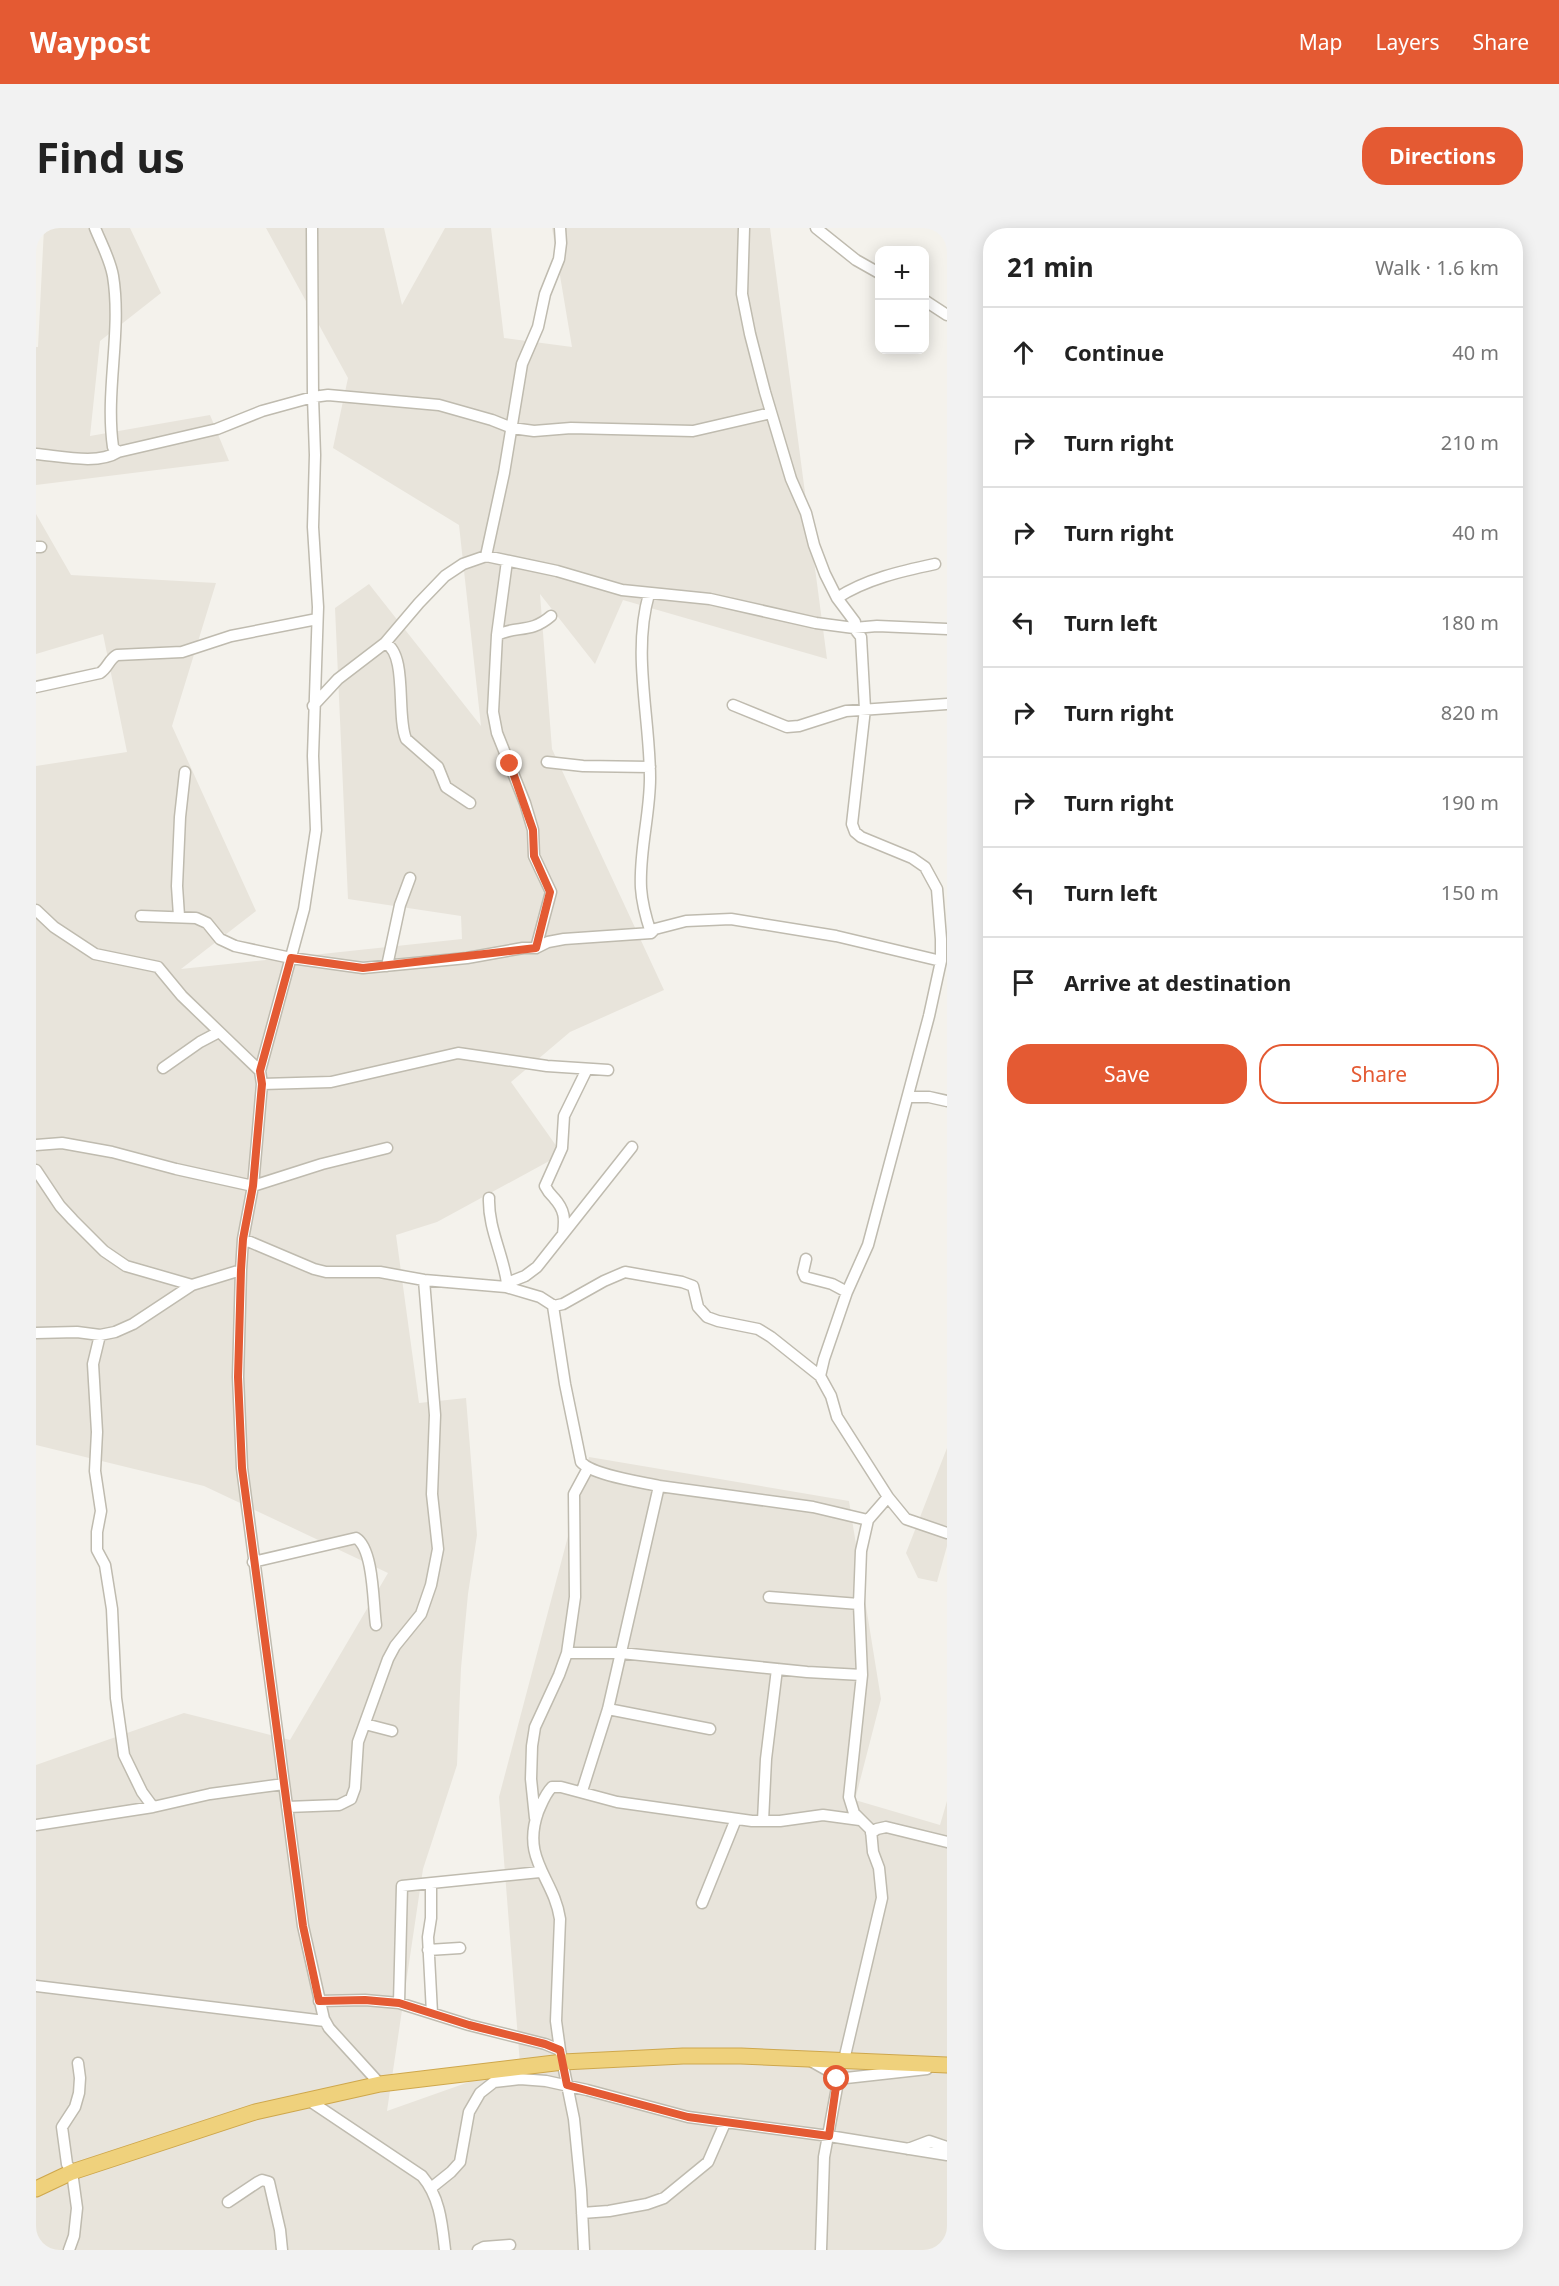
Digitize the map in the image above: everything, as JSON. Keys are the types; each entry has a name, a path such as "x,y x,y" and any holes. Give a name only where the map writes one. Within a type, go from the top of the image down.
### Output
{"highway":[{"path":"36,2189 72,2172 255,2112 380,2084 561,2056 694,2056 947,2065"}],"street":[{"path":"95,228 109,261 115,297 111,418 113,447 118,452"},
{"path":"312,228 315,455 313,527 317,619 313,706 316,830 304,909 260,1071 262,1084 253,1186 243,1239 238,1377 242,1457 253,1563 303,1926 319,2001 328,2028 380,2084"},
{"path":"486,556 512,428 522,364 538,327 545,294 559,259 560,228"},
{"path":"744,228 742,294 771,413 791,479 806,513 814,545 837,598 855,622 854,628 861,637 865,709 851,817 853,830 867,840 912,858 929,873 937,889 940,908 941,961 929,1016 868,1245 847,1292 820,1376"},
{"path":"816,228 856,260 875,271"},
{"path":"929,303 947,315"},
{"path":"36,454 110,458 118,452 217,429 262,411 313,397 337,395 439,405 512,428 534,431 571,428 693,431 771,413"},
{"path":"313,706 338,679 385,643 445,576 463,564 486,556 557,571 622,590 710,599 798,620 854,628 877,626 947,629"},
{"path":"507,561 497,635 493,705 495,728 525,803 533,830 534,856 550,892 536,948"},
{"path":"837,598 852,588 935,564"},
{"path":"649,594 644,612 643,644 645,718 650,767 641,885 643,908 651,933"},
{"path":"497,635 504,631 537,627 551,616"},
{"path":"36,687 100,673 106,670 111,658 117,655 182,652 231,636 317,619"},
{"path":"385,643 395,650 398,662 400,705 406,740 438,767 447,788 470,802"},
{"path":"734,705 787,727 799,726 839,712 947,704"},
{"path":"547,762 584,766 650,767"},
{"path":"180,916 177,886 180,817 185,772"},
{"path":"387,966 400,905 410,878"},
{"path":"36,910 54,927 95,954 158,967 182,996 260,1071"},
{"path":"141,915 196,918 207,923 217,937 228,943 291,958 363,968 536,948 548,942 564,939 651,933 656,929 687,921 731,919 836,936 941,961"},
{"path":"163,1068 219,1032"},
{"path":"262,1084 331,1082 458,1053 547,1066 608,1070"},
{"path":"563,1235 565,1220 563,1209 546,1186 562,1148 564,1116 587,1069"},
{"path":"908,1097 928,1097 947,1101"},
{"path":"36,1144 62,1143 112,1152 253,1186 322,1164 387,1148"},
{"path":"506,1285 537,1267 632,1147"},
{"path":"36,1170 60,1206 116,1261 137,1270 192,1285"},
{"path":"489,1198 490,1222 505,1270 506,1285"},
{"path":"243,1239 314,1269 327,1272 380,1272 424,1280 506,1285 540,1297 553,1306 563,1304 623,1273 682,1282 693,1286 698,1307 707,1317 758,1329 820,1376 831,1396 837,1417 888,1497 906,1519 947,1533"},
{"path":"806,1259 803,1272 805,1276 832,1284 847,1292"},
{"path":"36,1333 77,1332 100,1335 115,1332 132,1324 192,1285 241,1270"},
{"path":"287,1807 339,1805 351,1799 355,1788 357,1746 388,1659 395,1646 424,1609 437,1555 438,1538 432,1494 435,1414 424,1280"},
{"path":"553,1306 565,1384 582,1464 588,1468 659,1486 813,1507 868,1520"},
{"path":"100,1335 93,1364 97,1432 95,1471 101,1511 97,1532 97,1550 105,1564 112,1609 116,1698 124,1755 142,1792 153,1807"},
{"path":"584,2250 574,2119 556,2021 560,1919 557,1903 540,1872 534,1846 536,1821 531,1779 531,1746 535,1727 567,1653 575,1597 574,1494 588,1468"},
{"path":"582,1791 608,1708 633,1590 659,1486"},
{"path":"844,2060 882,1898 871,1833 851,1806 849,1788 862,1676 859,1604 861,1551 868,1520 888,1497"},
{"path":"253,1563 352,1537 358,1539 363,1544 367,1556 376,1625"},
{"path":"769,1597 859,1604"},
{"path":"567,1653 621,1653 862,1676"},
{"path":"764,1821 766,1759 777,1669"},
{"path":"608,1708 710,1729"},
{"path":"365,1724 392,1731"},
{"path":"36,1825 153,1807 210,1794 284,1784"},
{"path":"536,1821 543,1801 551,1788 561,1787 617,1802 736,1819 764,1821 823,1815 860,1820"},
{"path":"702,1903 736,1819"},
{"path":"871,1833 886,1827 947,1842"},
{"path":"399,2003 401,1887 540,1872"},
{"path":"431,1884 428,1950 432,2013"},
{"path":"428,1950 460,1948"},
{"path":"36,1986 325,2021"},
{"path":"319,2001 365,2000 399,2003 545,2044 561,2056"},
{"path":"809,2060 830,2072 837,2079"},
{"path":"69,2250 77,2220 76,2192 72,2172 67,2164 62,2127 75,2107 79,2094 81,2084 78,2063"},
{"path":"837,2079 926,2070 947,2065"},
{"path":"431,2188 458,2165 469,2112 486,2087 501,2080 520,2079 567,2085 659,2111 947,2155"},
{"path":"821,2250 824,2157 837,2079"},
{"path":"310,2101 335,2120 411,2167 431,2188 439,2211 445,2250"},
{"path":"582,2212 609,2211 647,2204 664,2198 708,2162 726,2123"},
{"path":"908,2149 929,2141 947,2147"},
{"path":"228,2202 262,2180 269,2182 282,2250"},
{"path":"478,2250 489,2246 510,2245"}],"shaded area":[{"path":"44,228 130,228 161,293 100,341 90,436 210,415 229,461 36,485 36,347 38,347"},
{"path":"266,228 384,228 402,305 445,228 491,228 504,338 572,347 552,228 770,228 827,659 623,600 595,664 540,594 552,749 664,990 570,1032 511,1082 562,1154 437,1222 396,1235 419,1403 466,1398 477,1535 468,1594 461,1668 457,1765 423,1869 387,2111 520,2064 499,1797 589,1457 849,1501 881,1699 855,1800 940,1825 947,1801 947,2250 36,2250 36,1765 184,1713 290,1740 388,1573 204,1486 36,1445 36,766 127,752 103,634 36,654 36,514 71,575 216,583 172,726 256,911 181,969 462,939 461,916 348,899 335,608 369,584 481,726 459,525 333,448 348,378"},
{"path":"947,1448 947,1546 937,1582 918,1578 906,1553"}],"route":[{"path":"510,764 533,830 534,856 550,888 551,895 536,948 523,948 467,958 363,968 291,958 260,1071 262,1084 253,1186 243,1239 241,1270 238,1377 242,1468 303,1926 319,2001 365,2000 399,2003 469,2025 545,2044 560,2050 567,2085 659,2111 726,2123 829,2136 838,2085 837,2079"}]}
